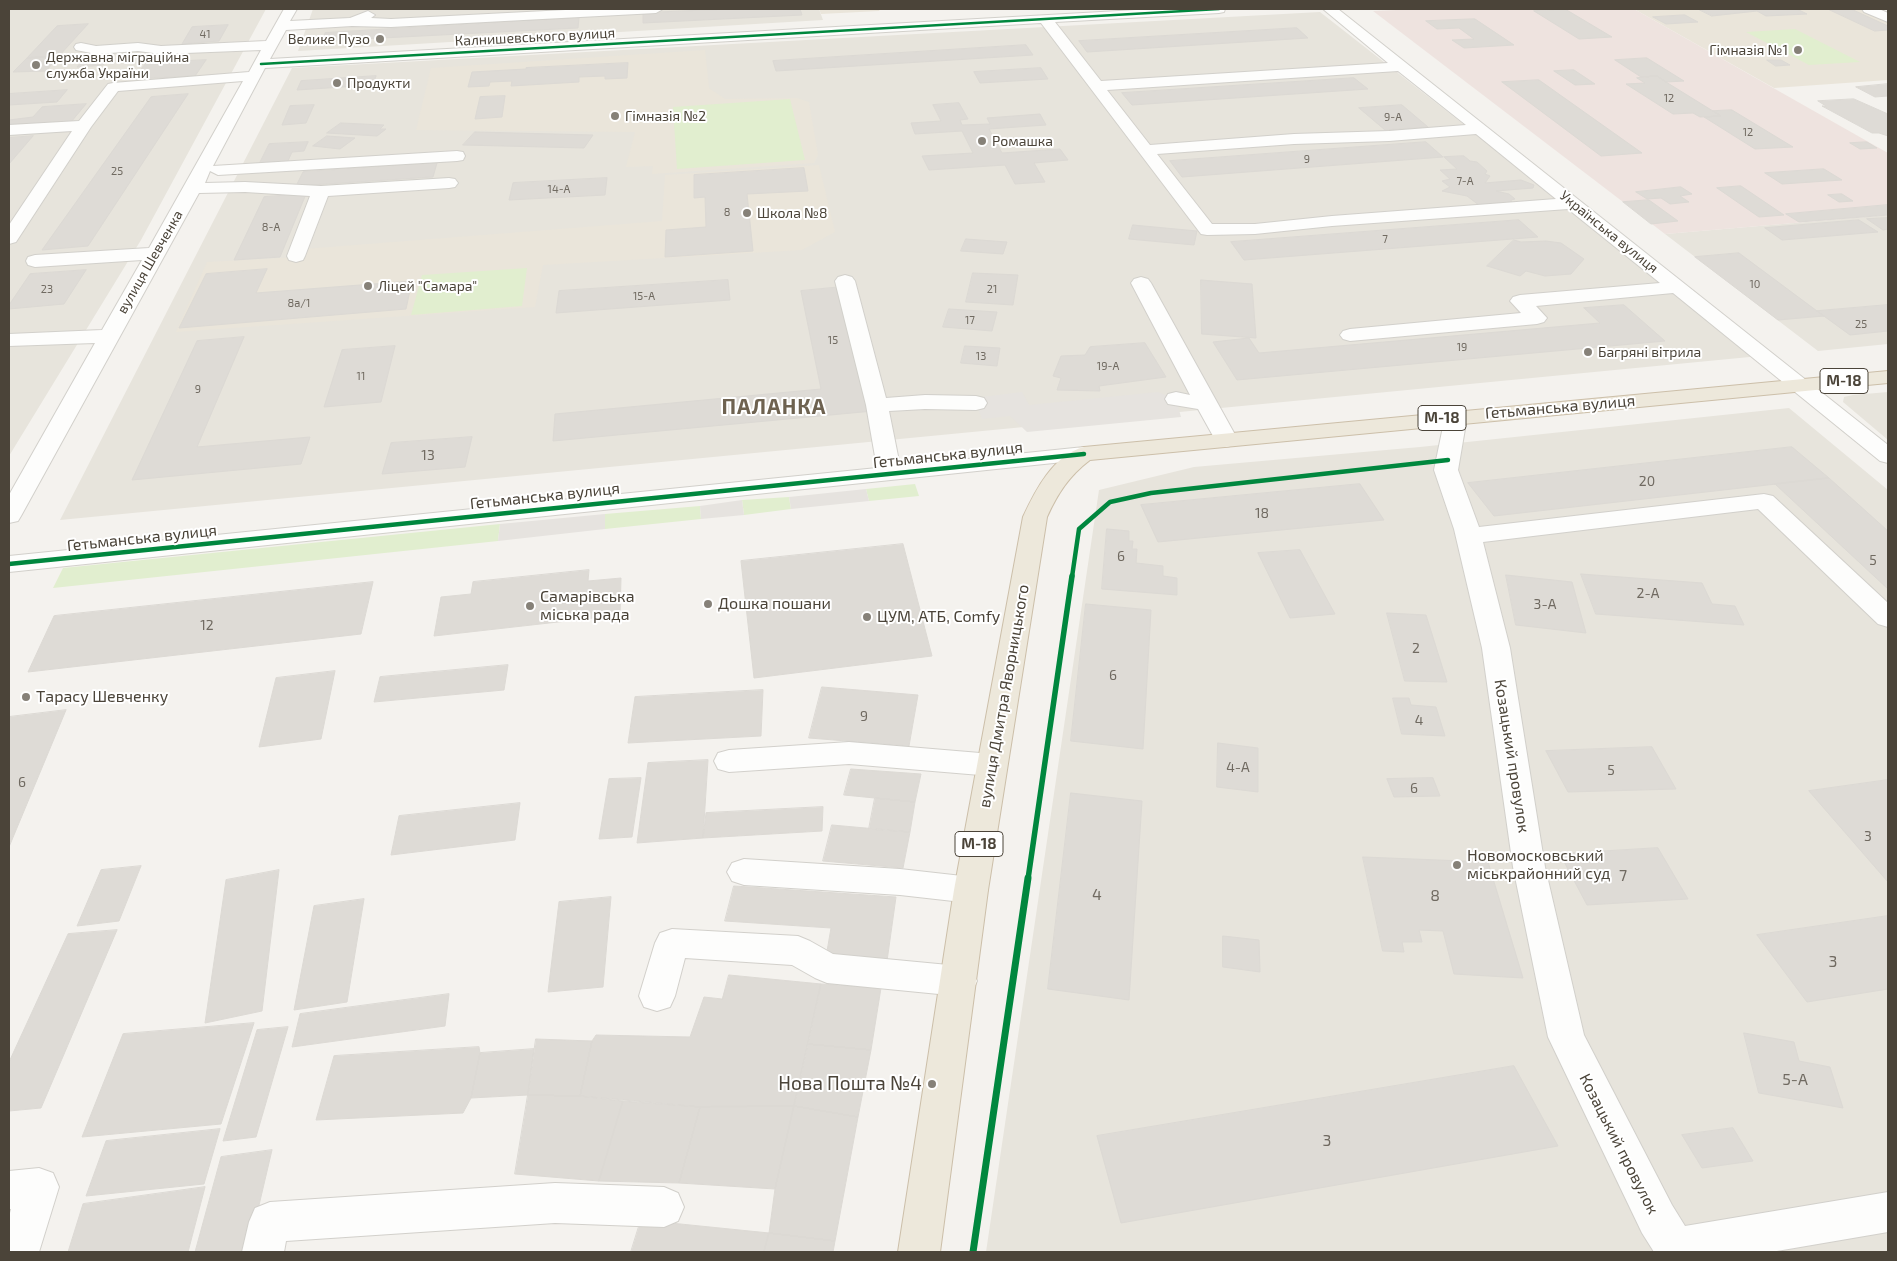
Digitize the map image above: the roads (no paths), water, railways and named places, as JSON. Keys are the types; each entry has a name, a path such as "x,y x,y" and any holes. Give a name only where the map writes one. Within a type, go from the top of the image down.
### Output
{"highway":[{"name":"Гетьманська вулиця","path":"1084,454 1888,376"},
{"name":"вулиця Дмитра Яворницького","path":"919,1252 972,890 1034,517 1048,488 1063,469 1084,454"}],"street":[{"name":"вулиця Шевченка","path":"9,516 154,253 193,188 290,9"},
{"path":"352,22 380,9"},
{"path":"280,26 352,22 598,25 656,9"},
{"name":"Калнишевського вулиця","path":"113,87 258,70 598,25 811,32 1218,9"},
{"name":"Українська вулиця","path":"1330,9 1888,456"},
{"path":"1869,9 1888,18"},
{"path":"1045,19 1207,230 1255,228 1573,203"},
{"path":"81,47 96,50 138,48 161,50 270,45"},
{"path":"9,238 84,124 130,65"},
{"path":"1097,86 1402,66"},
{"path":"9,130 84,124"},
{"path":"1146,150 1294,139 1390,136 1481,129"},
{"path":"202,171 457,156"},
{"path":"193,188 245,187 321,191 449,183"},
{"path":"296,256 321,191"},
{"path":"35,261 154,253"},
{"path":"845,281 877,405 890,474"},
{"path":"1141,283 1226,440"},
{"path":"1350,335 1537,318 1520,301 1678,287"},
{"path":"9,340 108,336"},
{"path":"1176,399 1206,404"},
{"path":"877,405 925,402 976,404"},
{"name":"Козацький провулок","path":"1456,417 1446,470 1469,536 1496,648 1529,867 1566,1037 1657,1219 1676,1250"},
{"name":"Гетьманська вулиця","path":"9,564 1084,454"},
{"path":"1469,536 1764,501 1888,618"},
{"path":"729,761 849,753 992,765"},
{"path":"744,872 900,882 972,890"},
{"path":"657,996 672,943 798,951 827,968 959,981"},
{"path":"9,1190 39,1187 18,1252"},
{"path":"263,1252 270,1222 555,1203 664,1207"},
{"path":"1676,1250 1888,1212"}],"place":[{"name":"Велике Пузо","path":"380,39"},
{"name":"Гімназія №1","path":"1798,50"},
{"name":"Державна міграційна служба України","path":"36,65"},
{"name":"Продукти","path":"337,83"},
{"name":"Гімназія №2","path":"615,116"},
{"name":"Ромашка","path":"982,141"},
{"name":"Школа №8","path":"747,213"},
{"name":"Ліцей \"Самара\"","path":"368,286"},
{"name":"Багряні вітрила","path":"1588,352"},
{"name":"Дошка пошани","path":"708,604"},
{"name":"Самарівська міська рада","path":"530,606"},
{"name":"ЦУМ, АТБ, Comfy","path":"867,617"},
{"name":"Тарасу Шевченку","path":"26,697"},
{"name":"Новомосковський міськрайонний суд","path":"1457,865"},
{"name":"Нова Пошта №4","path":"932,1084"}],"district":[{"name":"ПАЛАНКА","path":"774,407"}]}
